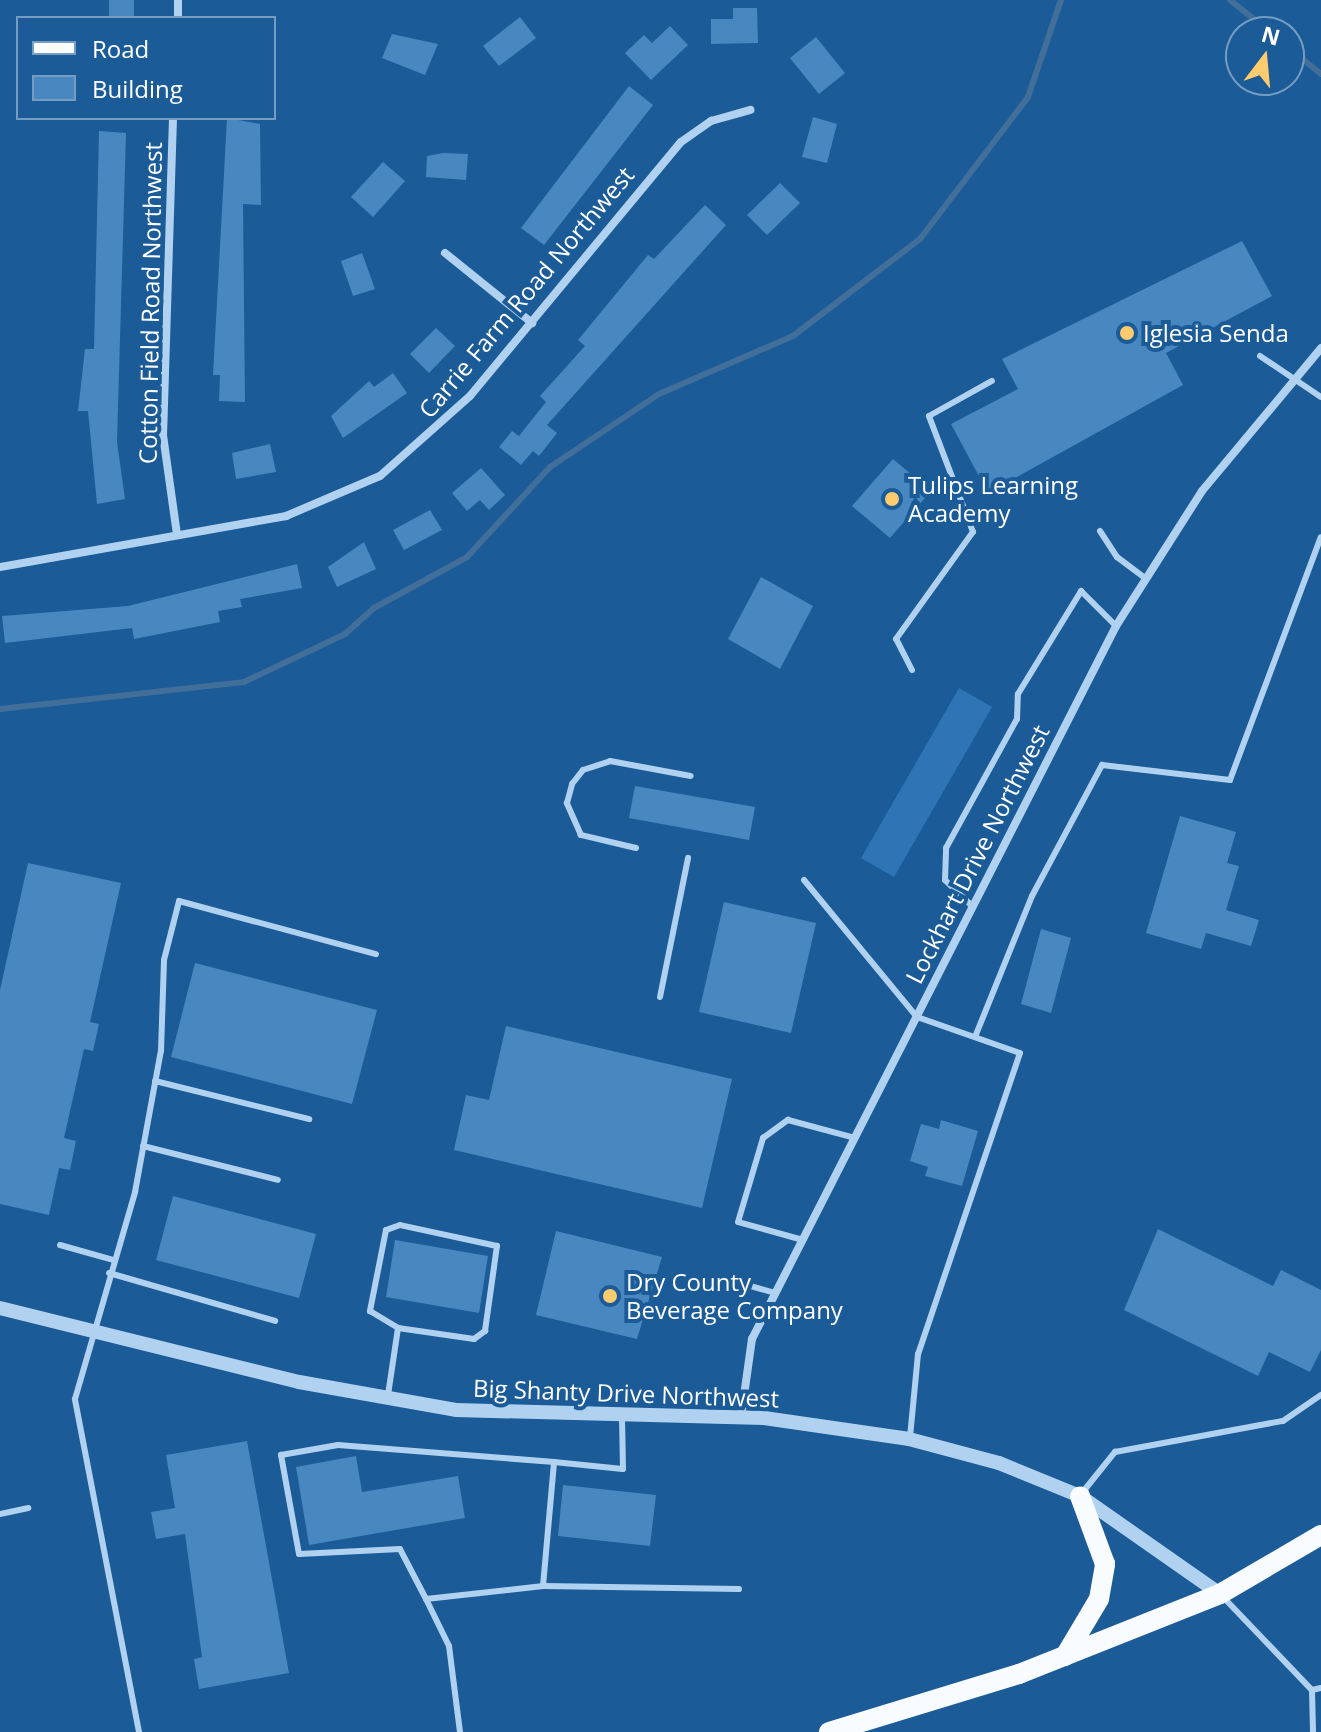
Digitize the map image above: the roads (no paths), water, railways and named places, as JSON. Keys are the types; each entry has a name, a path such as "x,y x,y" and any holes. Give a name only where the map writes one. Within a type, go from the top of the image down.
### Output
{"main road":[{"path":"1065,1656 1099,1599 1105,1564 1080,1496"},
{"path":"829,1732 1065,1656 1220,1594 1321,1535"}],"street":[{"name":"Carrie Farm Road Northwest","path":"0,567 299,512 380,476 449,418 532,323 681,142 711,121 750,110"},
{"name":"Cotton Field Road Northwest","path":"173,120 163,415 177,535"},
{"path":"445,253 532,323"},
{"name":"Lockhart Drive Northwest","path":"741,1417 752,1339 1116,626 1144,577 1293,378 1321,348"},
{"name":"Big Shanty Drive Northwest","path":"0,1308 388,1399 512,1415 741,1417 909,1439 999,1463 1080,1496 1220,1594"}],"lane":[{"path":"1260,356 1321,397"},
{"path":"912,670 896,639 973,532 929,416 992,381"},
{"path":"1100,531 1117,557 1144,577"},
{"path":"975,1037 1032,896 1102,765 1230,780 1321,537"},
{"path":"972,906 945,880 946,848 1022,702 1018,694 1081,591 1116,626"},
{"path":"636,848 581,835 567,803 572,784 583,770 610,761 691,776"},
{"path":"660,997 688,858"},
{"path":"804,880 917,1017 1020,1053 918,1354 909,1439"},
{"path":"139,1732 76,1421 92,1329 143,1146 155,1081 164,960 179,901 376,954"},
{"path":"155,1081 309,1119"},
{"path":"803,1240 738,1222 763,1138 788,1120 855,1138"},
{"path":"143,1146 278,1180"},
{"path":"400,1225 497,1246 485,1331 474,1339 398,1328 370,1311 386,1230 400,1225"},
{"path":"60,1245 113,1260"},
{"path":"109,1273 275,1321"},
{"path":"719,1277 775,1293"},
{"path":"388,1399 398,1328"},
{"path":"1080,1496 1115,1452 1272,1424 1321,1395"},
{"path":"460,1732 449,1646 400,1549 299,1554 281,1455 338,1445 623,1469 622,1416"},
{"path":"543,1586 554,1462"},
{"path":"0,1514 28,1508"},
{"path":"426,1599 543,1586 739,1589"},
{"path":"1220,1594 1312,1690 1313,1732"},
{"path":"1312,1690 1321,1688"}],"waterway":[{"path":"0,709 244,682 345,634 374,608 467,557 550,467 659,394 793,336 920,239 1028,97 1061,0"},
{"path":"1230,0 1250,16"},
{"path":"1305,61 1321,74"}],"place":[{"name":"Iglesia Senda","path":"1127,333"},
{"name":"Tulips Learning Academy","path":"892,499"},
{"name":"Dry County Beverage Company","path":"610,1296"}]}
